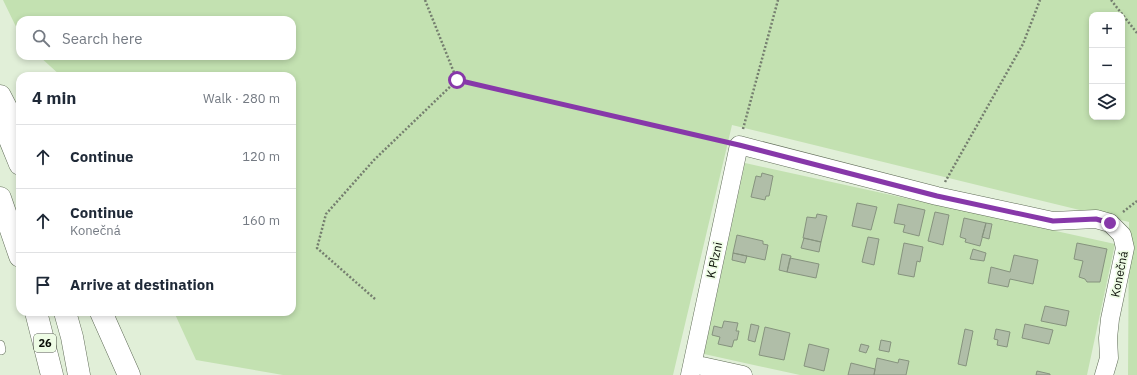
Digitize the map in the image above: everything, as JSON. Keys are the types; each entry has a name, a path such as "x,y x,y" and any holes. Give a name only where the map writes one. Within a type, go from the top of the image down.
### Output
{"highway":[{"path":"0,96 16,127"},
{"path":"0,115 16,154"},
{"path":"0,198 16,244"},
{"name":"26","path":"37,316 52,375"},
{"name":"26","path":"66,316 79,375"},
{"path":"103,316 129,375"}],"street":[{"name":"Konečná","path":"739,145 937,196 1053,221 1104,220 1117,228 1122,235 1125,248 1110,318 1108,338 1109,358 1104,375"},
{"name":"K Plzni","path":"691,370 739,145"},
{"path":"691,370 743,375"}],"path":[{"path":"425,0 457,80"},
{"path":"457,80 739,145 778,0"},
{"path":"937,196 1024,44 1040,0"},
{"path":"1111,0 1137,33"},
{"path":"375,299 317,248 326,214 374,160 457,80"}],"green space":[{"path":"3,0 1137,0 1137,375 1128,375 1129,222 732,125 673,375 283,375 196,360 176,316 296,316 296,72 57,72 43,60 296,60 296,16 16,16 16,27"},
{"path":"745,163 1115,244 1087,375 800,375 704,354"}],"building":[{"path":"762,173 773,176 769,196 766,196 765,200 751,197 756,176 761,177"},
{"path":"857,203 877,207 871,230 852,226"},
{"path":"898,204 925,210 919,236 903,232 905,225 894,223"},
{"path":"935,212 949,215 943,245 928,241"},
{"path":"817,214 827,216 821,242 803,238 807,217 816,218"},
{"path":"964,218 986,223 980,246 965,242 966,239 960,237"},
{"path":"986,223 992,224 989,239 982,237"},
{"path":"737,235 763,241 763,244 768,245 765,260 733,253"},
{"path":"868,237 879,239 874,265 862,262"},
{"path":"804,238 821,242 819,252 801,248"},
{"path":"904,243 923,247 920,262 917,261 914,277 898,274"},
{"path":"1077,243 1107,249 1100,282 1087,282 1085,279 1079,277 1083,261 1074,259"},
{"path":"973,249 986,253 984,261 970,259"},
{"path":"733,253 747,256 745,263 732,260"},
{"path":"782,254 791,256 787,272 779,270"},
{"path":"1014,255 1038,260 1033,284 1010,279 1008,287 988,283 991,267 1010,272"},
{"path":"790,258 819,264 816,278 787,272"},
{"path":"1045,306 1069,311 1066,326 1041,321"},
{"path":"724,321 738,323 736,331 739,331 737,340 734,340 732,347 718,344 720,337 712,335 714,326 722,328"},
{"path":"751,324 759,326 755,342 748,340"},
{"path":"1025,324 1053,330 1049,344 1022,338"},
{"path":"765,327 790,333 784,360 759,355"},
{"path":"965,329 973,331 966,366 958,364"},
{"path":"996,329 1010,332 1007,347 997,345 998,340 994,339"},
{"path":"881,340 891,342 889,352 879,350"},
{"path":"809,344 829,349 824,371 804,366"},
{"path":"861,344 869,346 866,353 859,351"},
{"path":"877,358 898,363 899,359 909,361 906,375 874,375"},
{"path":"851,363 875,369 874,375 848,375"},
{"path":"1037,371 1050,374 1050,375 1036,375"}],"route":[{"path":"457,80 739,145 937,196 1053,221 1096,219 1104,220 1110,223"}]}
